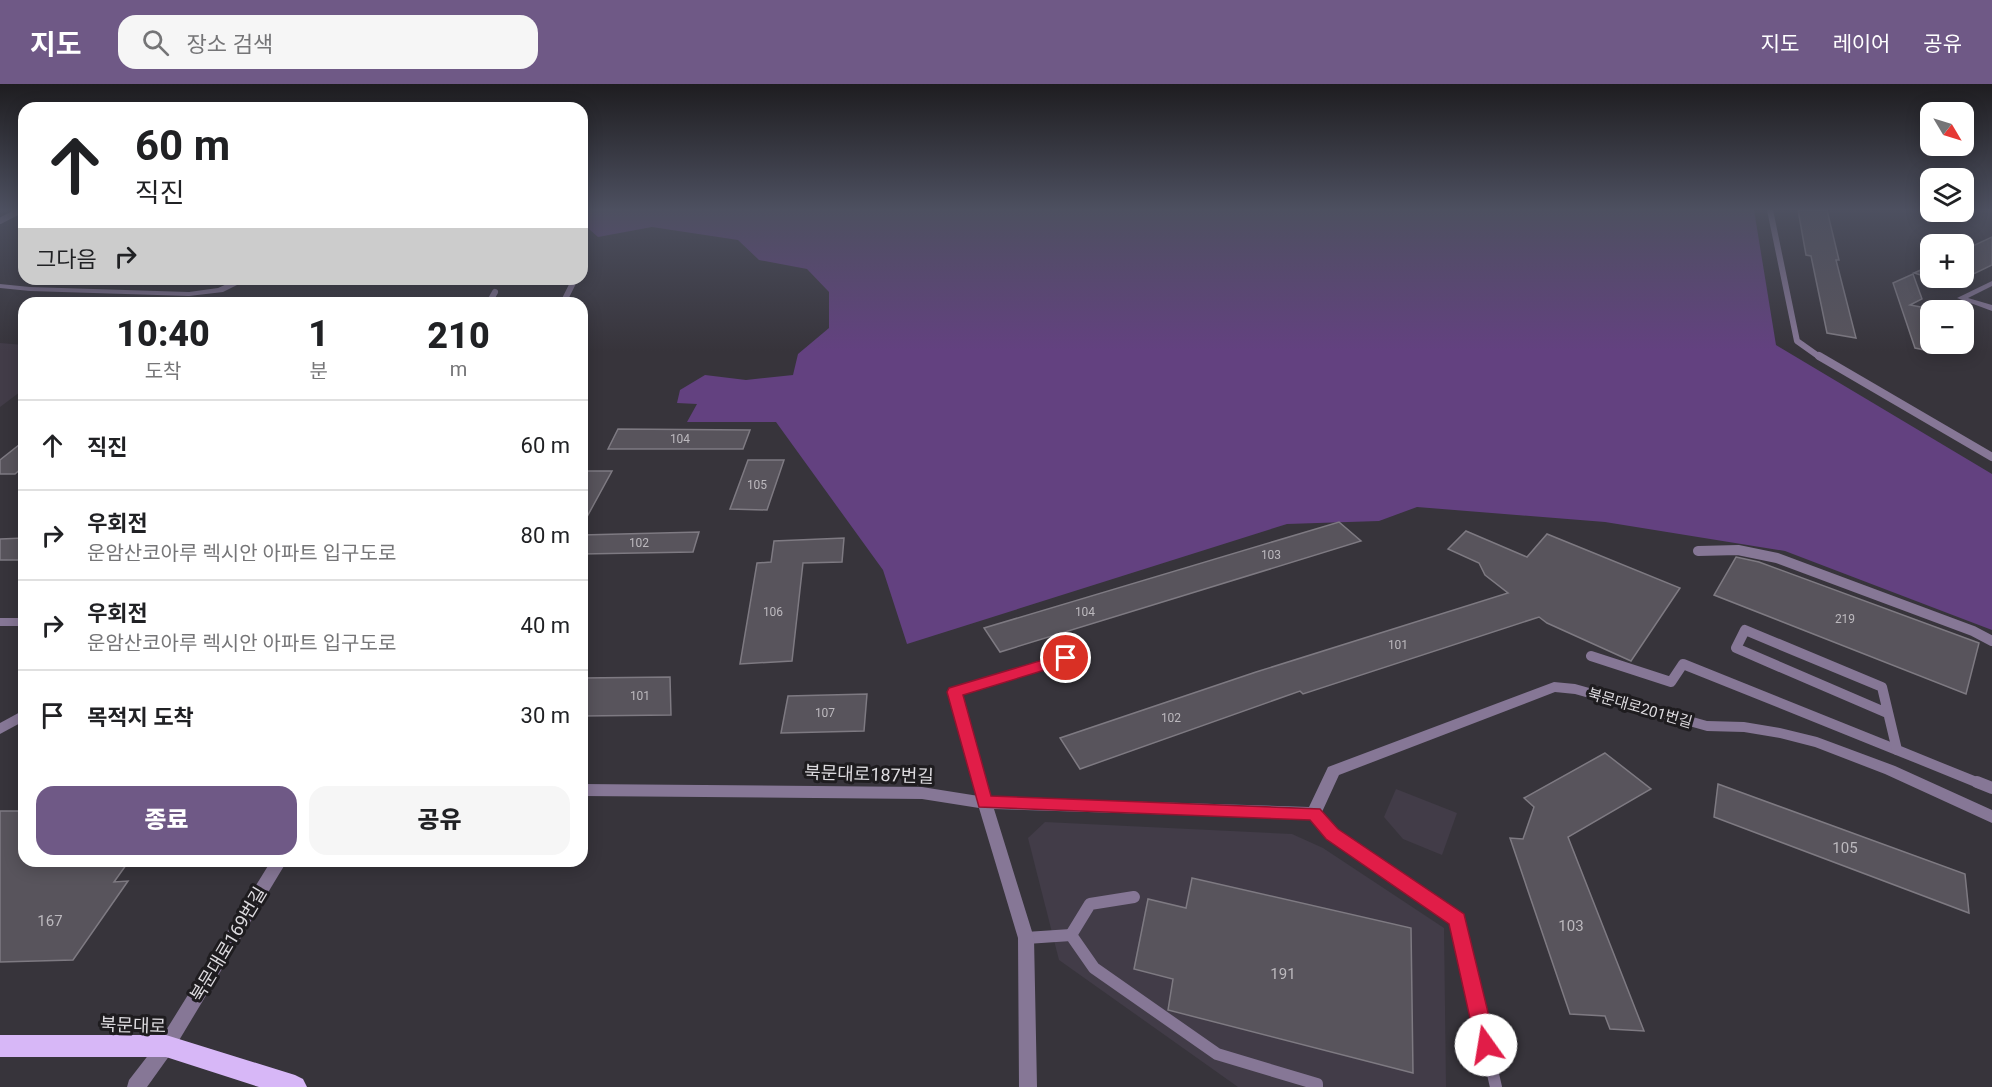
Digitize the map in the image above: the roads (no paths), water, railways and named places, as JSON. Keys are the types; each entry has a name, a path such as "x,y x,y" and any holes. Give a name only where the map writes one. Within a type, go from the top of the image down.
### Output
{"main road":[{"name":"북문대로","path":"0,1046 166,1046 295,1087"}],"street":[{"path":"0,286 189,294 220,290 231,285"},
{"path":"1990,285 1961,298 1992,308"},
{"path":"0,622 18,622"},
{"name":"북문대로201번길","path":"1314,813 1333,771 1554,687 1575,689 1707,726 1725,726 1779,734 1836,748 1992,817"},
{"path":"0,729 18,718"},
{"name":"북문대로187번길","path":"588,790 922,793 985,803 1314,813"},
{"path":"985,803 1026,938 1028,1087"},
{"path":"1314,813 1332,834"},
{"name":"북문대로169번길","path":"136,1087 166,1046 275,867"}],"lane":[{"path":"1780,257 1797,340 1811,352 1992,457"},
{"path":"492,297 495,292"},
{"path":"1698,551 1719,548 1750,551 1786,562 1973,631 1992,642"},
{"path":"1887,713 1736,648 1745,630 1881,687 1897,750"},
{"path":"1591,656 1671,682 1683,664 1992,788"},
{"path":"985,803 954,692 1066,658"},
{"path":"1332,834 1457,919 1496,1087"},
{"path":"1071,935 1090,904 1134,897"},
{"path":"1026,938 1071,935"},
{"path":"1071,935 1094,968 1217,1054 1320,1086"}]}
